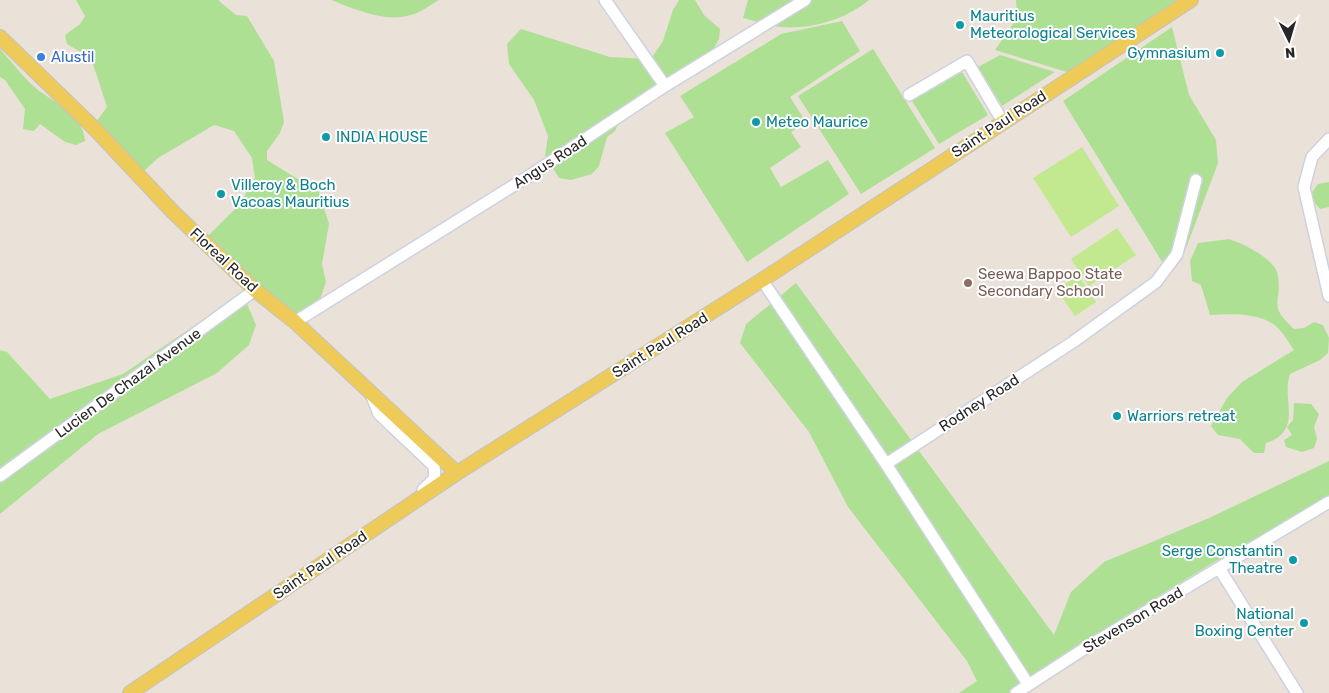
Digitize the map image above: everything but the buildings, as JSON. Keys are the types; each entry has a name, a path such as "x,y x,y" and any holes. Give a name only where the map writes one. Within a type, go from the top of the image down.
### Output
{"main road":[{"name":"Saint Paul Road","path":"130,693 457,473 762,280 1191,0"},
{"name":"Floreal Road","path":"0,37 95,129 173,212 255,290 294,322 457,473"}],"street":[{"path":"605,0 665,86"},
{"name":"Angus Road","path":"294,322 528,176 665,86 805,0"},
{"path":"909,94 967,61 1003,122"},
{"path":"1329,139 1312,157 1304,187 1329,296"},
{"name":"Rodney Road","path":"886,464 1072,342 1156,282 1177,254 1196,180"},
{"path":"762,280 886,464 1028,684"},
{"name":"Lucien De Chazal Avenue","path":"0,476 255,290"},
{"path":"372,394 379,414 430,461 435,473 430,485 390,512 381,524"},
{"name":"Stevenson Road","path":"1016,693 1329,502"},
{"path":"1219,568 1297,693"}],"green space":[{"path":"76,0 218,0 236,15 247,16 274,61 284,122 280,133 267,151 267,160 319,192 329,224 322,264 326,282 317,308 298,317 255,290 206,238 239,205 255,178 252,158 234,131 214,125 158,158 142,173 96,122 107,107 91,58 67,44 65,35 80,24 85,16"},
{"path":"331,0 439,0 414,14 391,17 370,14"},
{"path":"679,0 695,0 704,15 720,29 719,39 714,48 690,69 624,111 615,131 607,137 599,166 592,174 571,180 559,178 545,156 548,136 534,100 509,64 507,44 521,29 610,57 651,59 663,41 673,10"},
{"path":"748,0 869,0 850,13 828,22 804,27 781,27 743,18"},
{"path":"1016,0 1177,0 1070,73 995,50 1017,18"},
{"path":"842,21 860,51 790,97 806,122 791,132 801,147 770,168 781,187 828,160 849,194 747,262 665,133 694,117 680,96 781,34"},
{"path":"1172,27 1189,95 1216,140 1218,163 1182,259 1169,273 1063,101"},
{"path":"0,49 31,84 72,115 83,131 85,141 76,145 65,142 40,124 34,131 23,129 25,109 5,80 0,77"},
{"path":"873,49 935,148 861,194 798,96"},
{"path":"1000,55 1055,72 1002,106 978,67"},
{"path":"962,72 988,115 939,144 912,101"},
{"path":"1082,147 1119,206 1071,237 1033,178"},
{"path":"1329,182 1329,207 1320,209 1309,196 1318,184"},
{"path":"1117,228 1136,255 1089,286 1071,259"},
{"path":"1229,239 1243,244 1266,258 1272,264 1278,276 1278,309 1294,329 1304,328 1314,322 1323,325 1329,338 1328,353 1320,360 1290,374 1288,384 1288,422 1285,431 1278,438 1266,443 1264,453 1254,453 1240,439 1218,435 1211,426 1227,398 1242,382 1294,350 1278,328 1263,319 1246,315 1210,315 1201,285 1192,281 1190,261 1198,243"},
{"path":"1078,275 1096,302 1075,316 1057,290"},
{"path":"796,283 1054,635 1071,592 1104,562 1209,518 1329,461 1329,501 1216,561 1065,653 1013,693 959,693 977,681 967,661 848,507 809,432 740,343 746,324"},
{"path":"245,299 256,325 249,345 217,373 98,434 0,514 0,350 7,352 50,399 123,374 226,304"},
{"path":"1294,403 1311,404 1319,414 1314,427 1317,439 1314,448 1302,452 1286,447 1284,440 1292,435 1287,427 1293,420"}],"place":[{"name":"Mauritius Meteorological Services","path":"960,25"},
{"name":"Gymnasium","path":"1220,53"},
{"name":"Alustil","path":"41,57"},
{"name":"Meteo Maurice","path":"756,122"},
{"name":"INDIA HOUSE","path":"326,137"},
{"name":"Villeroy & Boch Vacoas Mauritius","path":"221,194"},
{"name":"Seewa Bappoo State Secondary School","path":"968,283"},
{"name":"Warriors retreat","path":"1117,416"},
{"name":"Serge Constantin Theatre","path":"1293,560"},
{"name":"National Boxing Center","path":"1304,623"}]}
